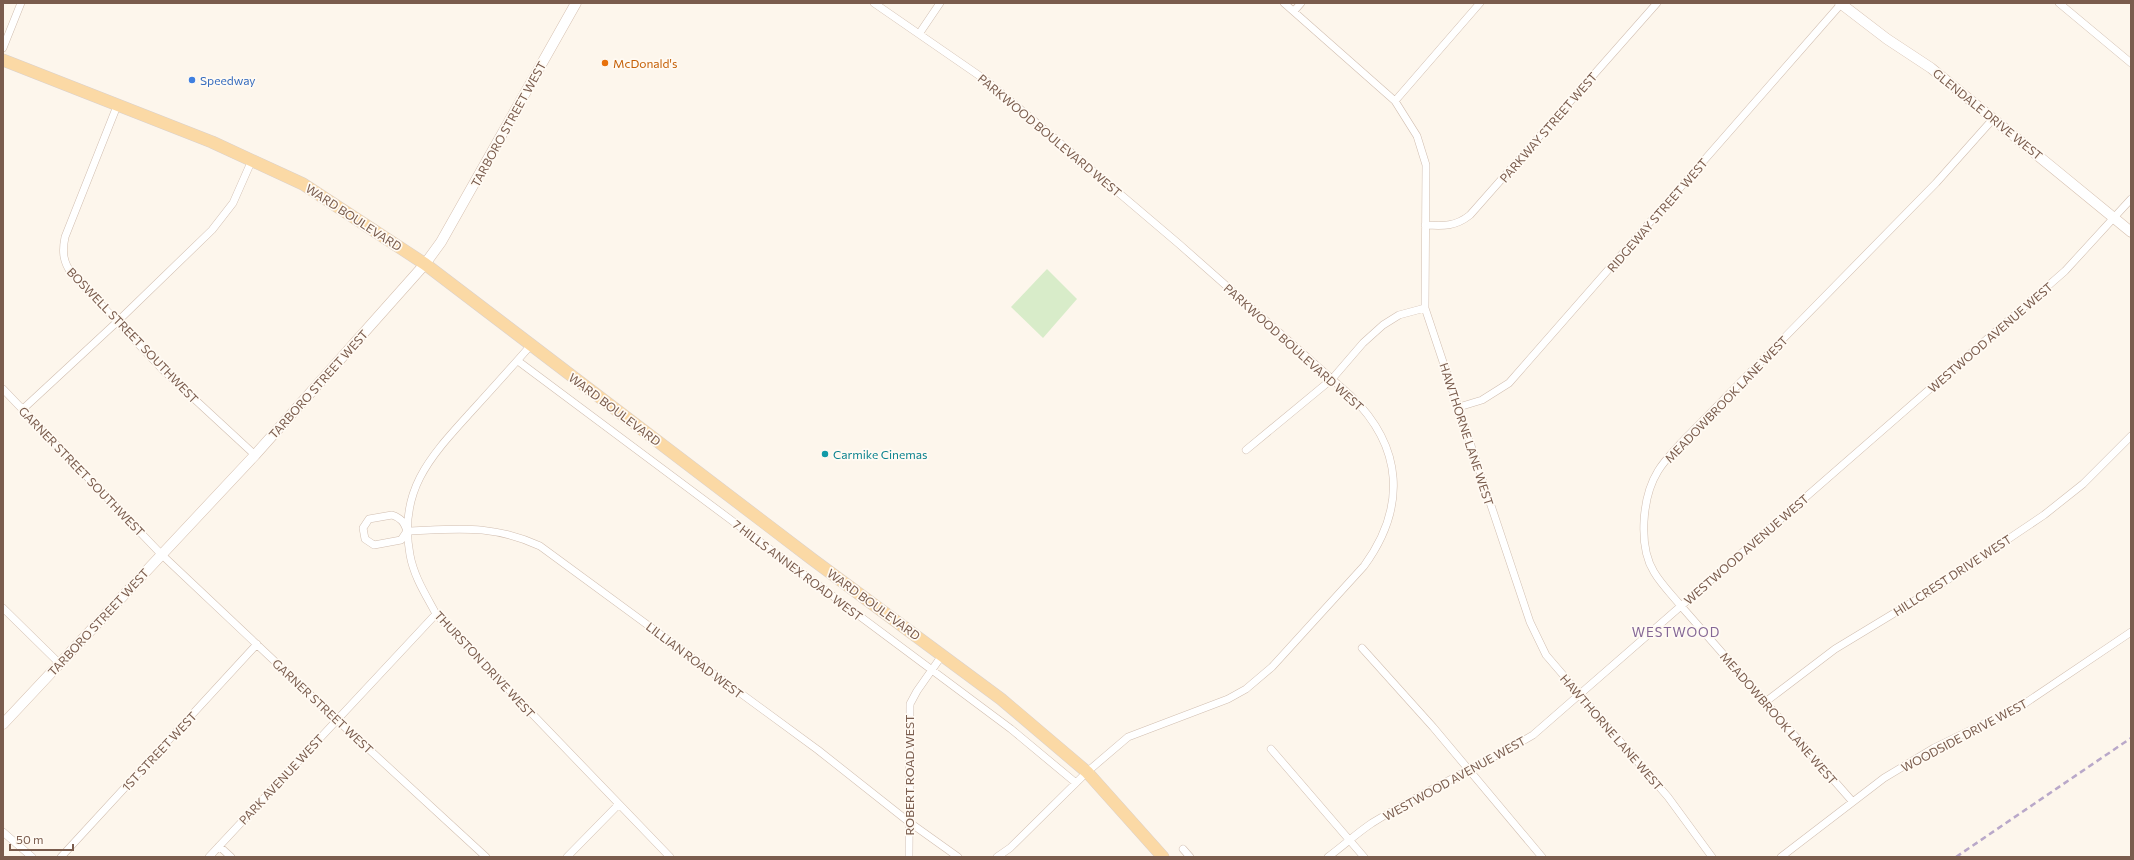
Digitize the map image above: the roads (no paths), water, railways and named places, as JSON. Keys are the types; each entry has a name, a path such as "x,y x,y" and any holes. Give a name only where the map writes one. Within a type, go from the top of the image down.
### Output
{"main road":[{"name":"TARBORO STREET WEST","path":"3,724 255,455 425,264 441,242 576,3"},
{"name":"GLENDALE DRIVE WEST","path":"1840,4 1887,39 1931,68 2131,232"},
{"name":"WARD BOULEVARD","path":"3,60 252,160 321,195 425,264 812,559 943,654 1019,713 1088,772 1163,857"}],"street":[{"path":"3,48 21,3"},
{"name":"PARKWOOD BOULEVARD WEST","path":"874,3 986,81 1046,130 1179,244 1364,408 1383,437 1390,456 1393,483 1392,506 1382,537 1374,553 1281,658 1246,689 1228,699 1128,738 1088,772"},
{"path":"919,34 940,3"},
{"name":"HAWTHORNE LANE WEST","path":"1284,3 1395,101 1417,136 1426,165 1425,308 1530,622 1546,655 1668,797 1712,857"},
{"path":"1294,12 1301,3"},
{"path":"1395,101 1480,3"},
{"name":"PARKWAY STREET WEST","path":"1425,225 1451,226 1470,215 1657,3"},
{"path":"2059,3 2131,63"},
{"name":"RIDGEWAY STREET WEST","path":"1459,407 1482,400 1509,383 1840,4"},
{"name":"BOSWELL STREET SOUTHWEST","path":"116,106 65,237 63,252 65,264 72,274 168,375 255,455"},
{"name":"MEADOWBROOK LANE WEST","path":"1852,801 1764,703 1654,572 1647,557 1644,521 1649,492 1658,471 1681,443 1936,183 1993,119"},
{"path":"23,409 118,321 221,220 233,203 252,160"},
{"name":"WESTWOOD AVENUE WEST","path":"1328,857 1371,824 1424,793 1469,771 1533,735 1580,696 2065,271 2131,199"},
{"path":"1246,450 1332,379 1363,343 1382,325 1399,315 1425,308"},
{"name":"THURSTON DRIVE WEST","path":"531,346 428,461 413,492 407,520 414,570 436,614 670,857"},
{"name":"7 HILLS ANNEX ROAD WEST","path":"518,361 932,669 1011,729 1076,783"},
{"name":"GARNER STREET SOUTHWEST","path":"3,389 161,554"},
{"name":"HILLCREST DRIVE WEST","path":"1764,703 1836,649 1934,589 2044,514 2083,484 2131,436"},
{"path":"392,515 401,519 408,531 404,537 396,542 377,545 368,543 363,537 362,531 365,523 369,519 392,515"},
{"name":"LILLIAN ROAD WEST","path":"408,531 484,529 514,535 540,546 818,750 909,822 958,857"},
{"name":"GARNER STREET WEST","path":"161,554 336,719 486,857"},
{"path":"3,608 59,663"},
{"name":"PARK AVENUE WEST","path":"209,857 336,719 436,614"},
{"name":"WOODSIDE DRIVE WEST","path":"1781,857 1852,801 1884,778 1934,748 2024,704 2131,632"},
{"name":"1ST STREET WEST","path":"61,857 257,644"},
{"path":"1362,648 1433,727 1542,857"},
{"name":"ROBERT ROAD WEST","path":"909,857 910,704 916,691 943,654"},
{"path":"1271,749 1364,857"},
{"path":"997,857 1010,848 1088,772"},
{"path":"567,857 619,804"},
{"path":"3,832 32,857"},
{"path":"219,846 231,857"},
{"path":"1183,849 1190,857"}],"railway":[{"path":"1956,857 2131,738"}],"place":[{"name":"McDonald's","path":"605,63"},
{"name":"Speedway","path":"192,80"},
{"name":"Carmike Cinemas","path":"825,454"}],"district":[{"name":"WESTWOOD","path":"1676,632"}]}
